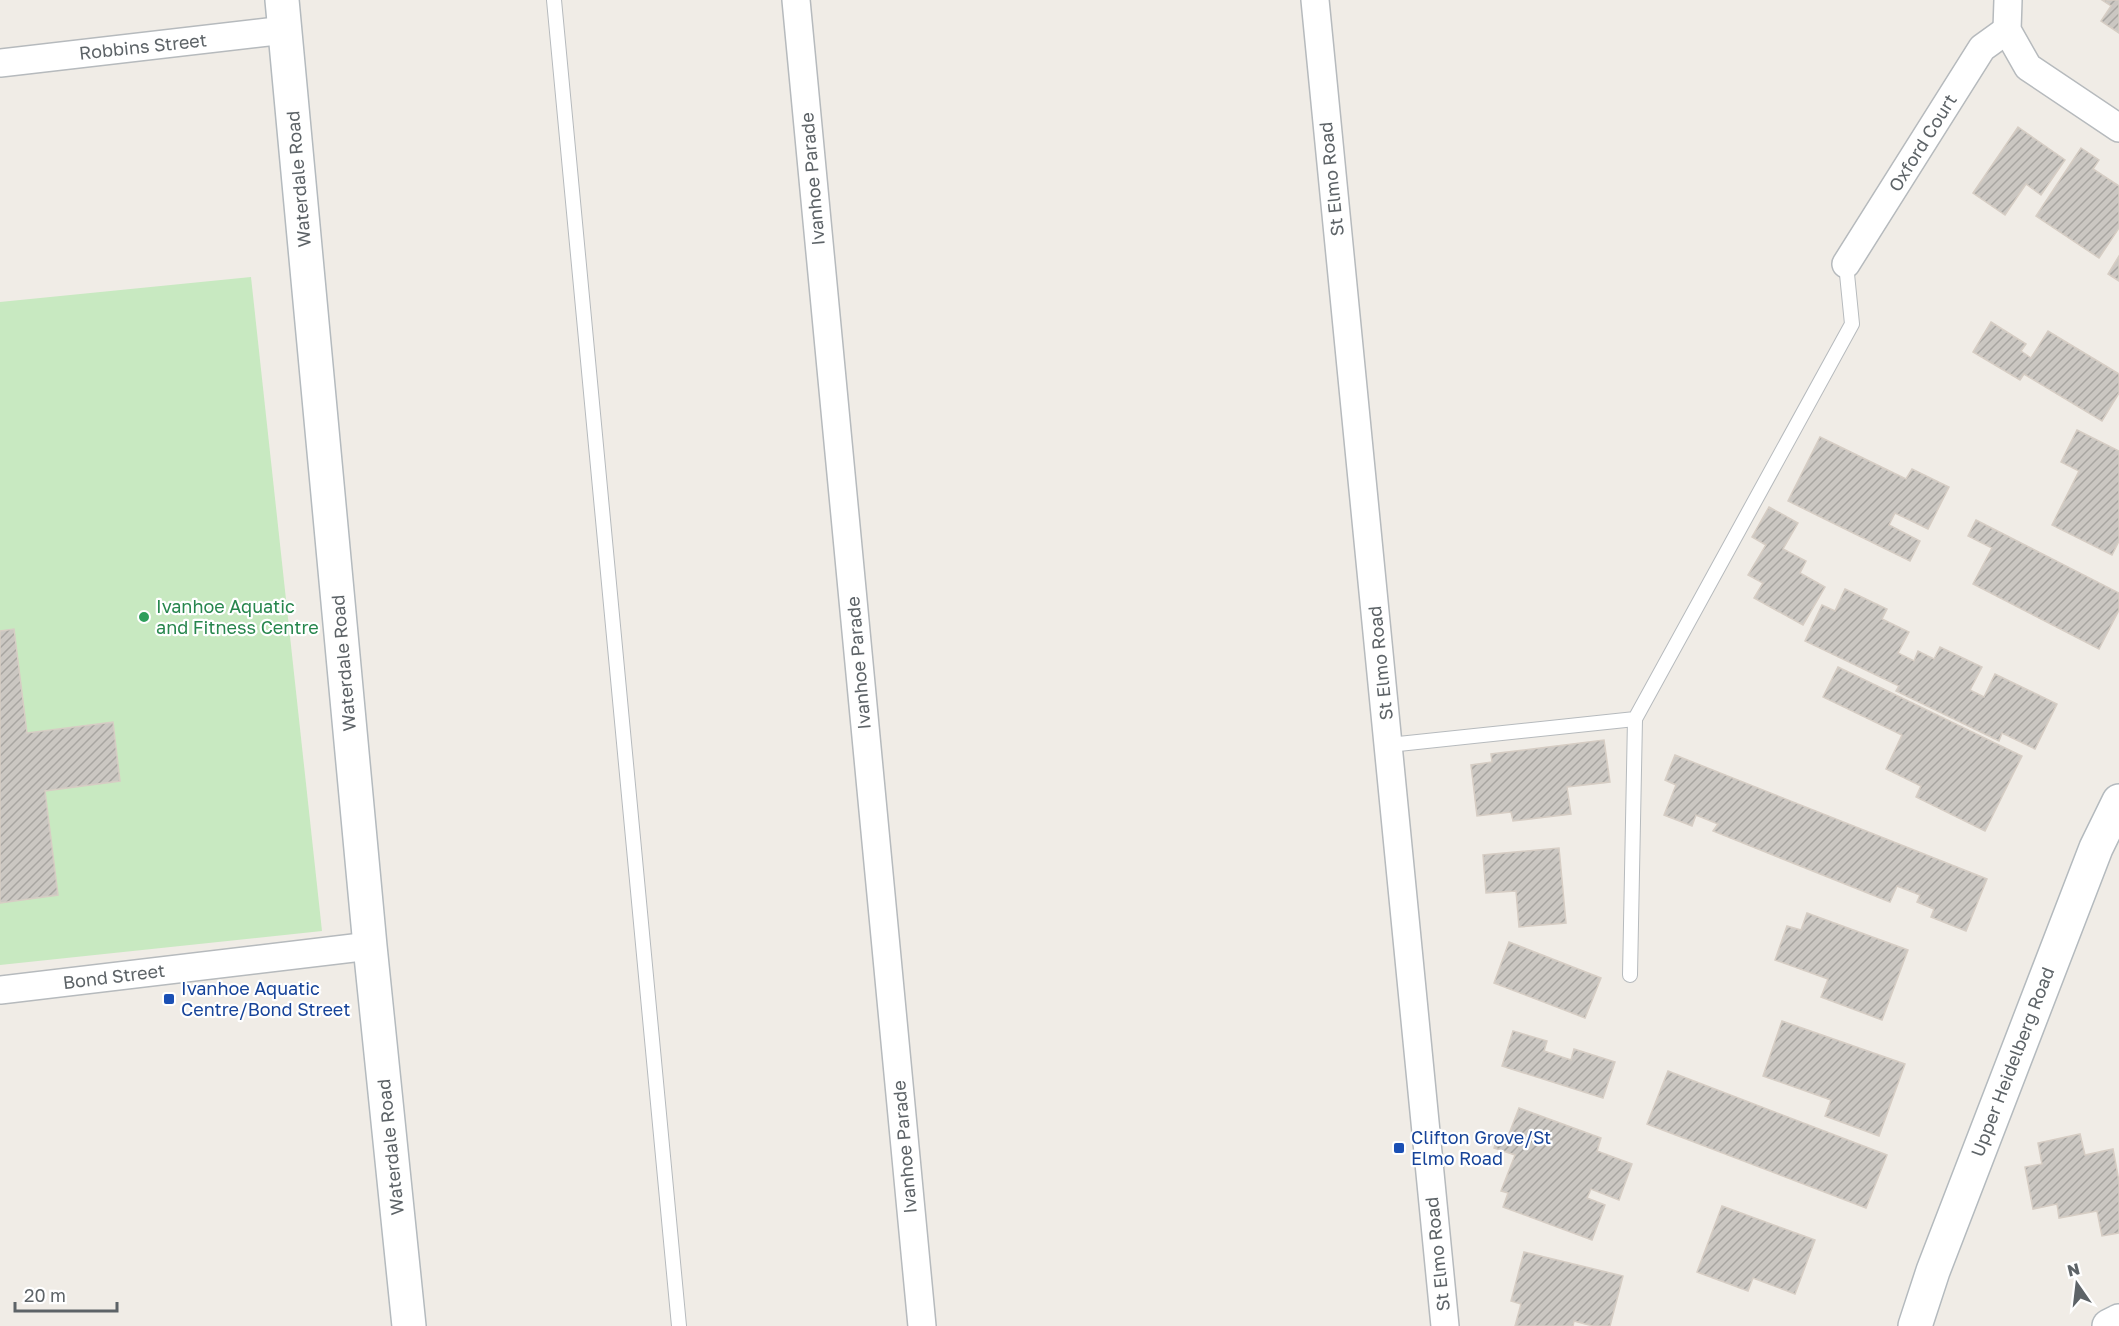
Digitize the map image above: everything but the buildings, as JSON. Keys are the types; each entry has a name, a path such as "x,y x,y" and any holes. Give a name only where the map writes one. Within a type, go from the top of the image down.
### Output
{"street":[{"name":"Ivanhoe Parade","path":"796,0 922,1326"},
{"name":"St Elmo Road","path":"1314,0 1445,1326"},
{"path":"2008,0 2007,30 2028,67 2119,128"},
{"name":"Robbins Street","path":"0,63 284,15"},
{"name":"Waterdale Road","path":"284,15 370,946 409,1326"},
{"name":"Oxford Court","path":"1846,264 1982,48 2007,30"},
{"name":"Upper Heidelberg Road","path":"1915,1326 1937,1260 2096,848 2119,801"},
{"name":"Bond Street","path":"0,990 370,946"},
{"path":"2109,1326 2119,1321"}],"lane":[{"path":"554,0 679,1326"},
{"path":"1630,975 1635,719 1852,324 1846,264"},
{"path":"1389,745 1635,719"}],"green space":[{"name":"Ivanhoe Aquatic and Fitness Centre","path":"251,277 322,931 0,965 0,302"}],"place":[{"name":"Ivanhoe Aquatic and Fitness Centre","path":"144,617"},
{"name":"Ivanhoe Aquatic Centre/Bond Street","path":"169,999"},
{"name":"Clifton Grove/St Elmo Road","path":"1399,1148"}]}
